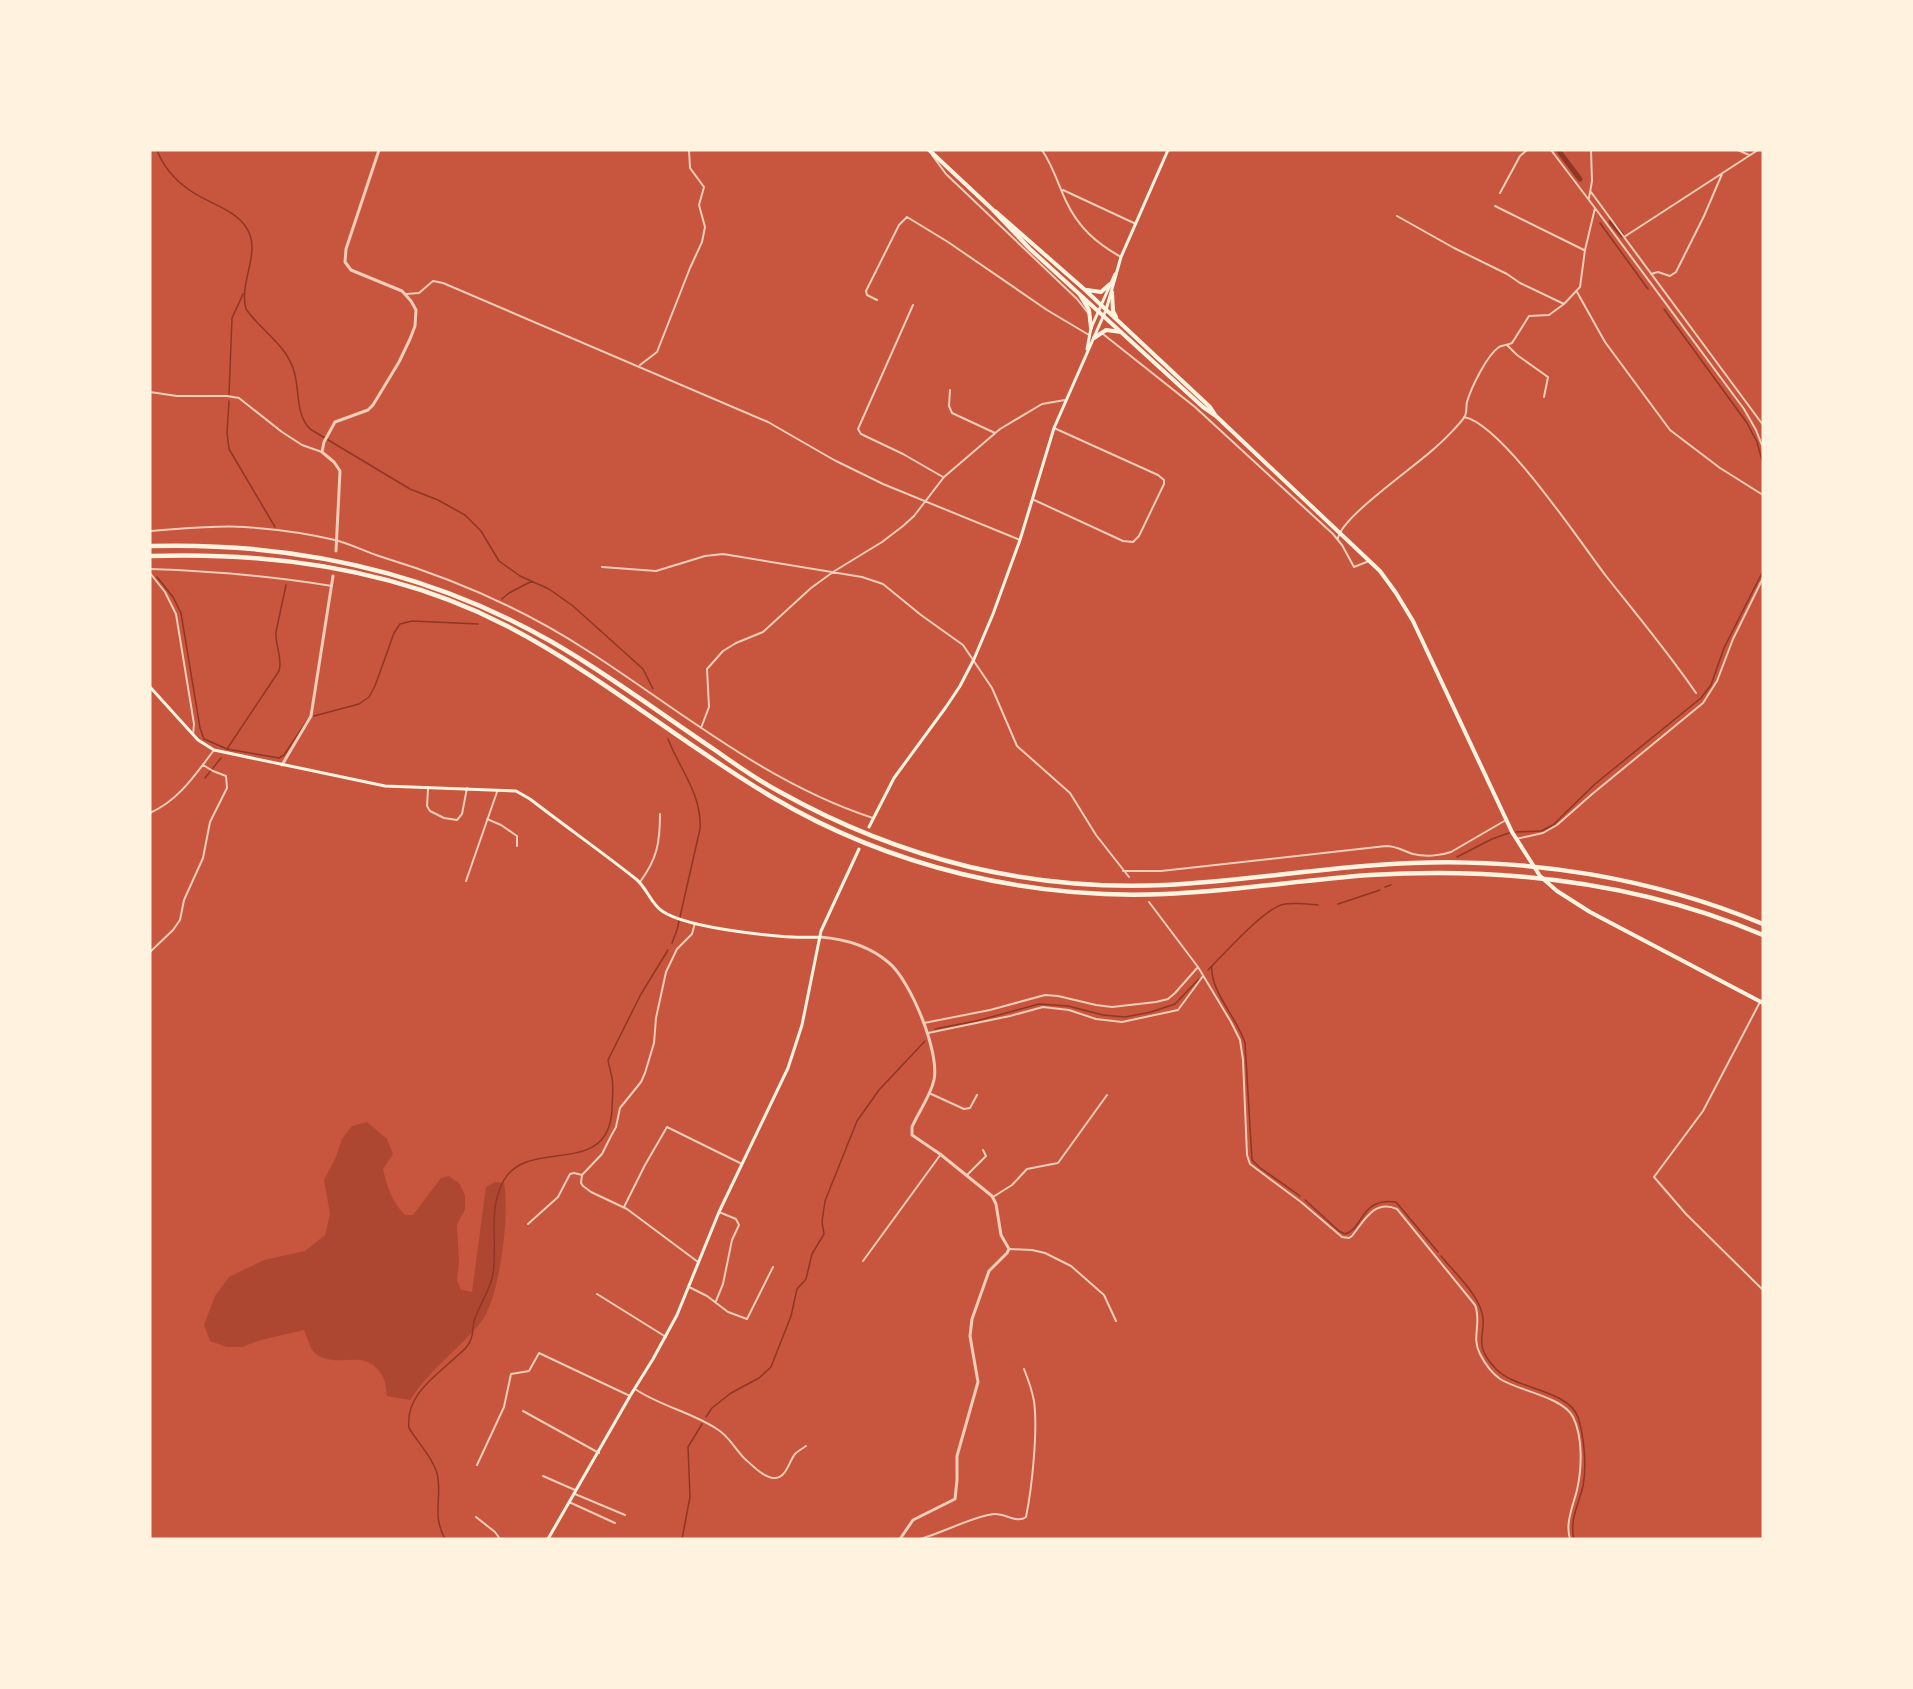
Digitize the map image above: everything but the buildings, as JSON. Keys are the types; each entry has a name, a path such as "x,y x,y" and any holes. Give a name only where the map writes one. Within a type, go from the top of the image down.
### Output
{"highway":[{"path":"150,546 231,546 329,558 454,594 508,618 576,657 778,792 876,837 927,855 972,867 1054,881 1140,885 1204,882 1387,864 1493,863 1592,875 1688,897 1763,924"},
{"path":"150,556 237,556 308,564 377,578 460,606 503,624 545,647 732,772 806,816 884,850 972,876 1017,886 1065,892 1143,895 1202,892 1373,875 1492,874 1591,886 1686,908 1763,935"}],"main road":[{"path":"869,827 900,768 950,702 974,659 1020,540 1054,428 1092,336 1105,313 1121,257 1168,150"},
{"path":"929,151 992,209 1030,249 1099,310 1122,325 1210,407 1216,416"},
{"path":"992,209 1003,216 1084,289 1101,305 1124,335 1203,407 1216,416 1370,561 1396,593 1413,621 1506,819 1540,876 1573,902 1649,945 1762,1002"},
{"path":"1091,328 1117,270"},
{"path":"1084,289 1101,292 1110,284"},
{"path":"1077,289 1091,317 1092,336"},
{"path":"1112,292 1113,311 1122,325"},
{"path":"1092,336 1113,330 1124,335"},
{"path":"150,687 193,735 214,750 377,785 428,789 513,790 524,795 640,882 656,906 668,914 693,923 819,938"},
{"path":"548,1539 666,1337 689,1287 719,1212 794,1053 805,1011 819,938 827,915 859,849"}],"street":[{"path":"379,150 346,249 345,262 351,270 406,294 418,294 430,283 437,281 768,422 834,460 884,484 1020,540"},
{"path":"638,366 657,352 703,239 705,226 699,205 704,186 690,168 689,150"},
{"path":"1500,193 1520,156 1527,150"},
{"path":"1551,150 1744,408 1763,448"},
{"path":"1589,199 1591,150"},
{"path":"1738,150 1749,155"},
{"path":"1623,237 1758,150"},
{"path":"929,151 946,174 1077,299 1091,317"},
{"path":"1044,151 1069,206 1085,232 1097,243 1121,257"},
{"path":"1651,274 1658,272 1670,276 1676,272 1722,173"},
{"path":"1063,190 1136,224"},
{"path":"1591,192 1763,425"},
{"path":"1495,206 1585,250"},
{"path":"1338,539 1340,531 1380,493 1439,445 1464,417 1470,394 1487,361 1497,348 1514,340 1529,316 1535,314 1547,316 1576,292 1582,279 1585,250 1595,208"},
{"path":"1397,216 1454,249 1564,304"},
{"path":"877,300 867,295 866,291 899,225 906,218 948,242 1047,310 1092,336"},
{"path":"1576,292 1605,342 1670,430 1720,468 1763,495"},
{"path":"322,452 327,435 335,422 370,408 399,362 413,333 416,316 416,309 406,294"},
{"path":"913,305 858,429 861,434 944,477"},
{"path":"1100,333 1195,407 1338,539 1354,567 1370,561"},
{"path":"1507,345 1547,376 1549,381 1544,398"},
{"path":"950,390 949,406 952,413 995,433"},
{"path":"150,392 177,396 227,396 238,399 264,420 302,445 322,452 334,462 340,471 336,551"},
{"path":"701,728 709,707 707,675 709,665 723,651 768,629 811,588 903,526 914,516 944,477 995,433 1042,404 1065,400"},
{"path":"1464,417 1473,419 1482,425 1515,457 1666,650 1696,693"},
{"path":"1032,499 1130,543 1139,536 1164,484 1164,480 1158,475 1054,428"},
{"path":"150,531 244,527 281,531 336,540 433,574 516,610 589,652 762,768 843,808 873,818"},
{"path":"602,567 660,570 705,556 723,554 868,578 883,584 921,615 960,642 974,659 998,701 1017,746 1070,793 1096,835 1129,877"},
{"path":"150,571 227,573 285,578 332,586"},
{"path":"150,571 165,592 176,614 194,724 193,735"},
{"path":"282,765 311,716 333,576"},
{"path":"1516,839 1543,833 1557,825 1703,703 1718,681 1733,639 1763,578"},
{"path":"150,813 168,804 177,796 214,750"},
{"path":"150,952 178,924 184,900 203,858 210,822 228,781 225,775 203,765"},
{"path":"428,789 427,806 430,811 444,818 457,820 462,814 467,788"},
{"path":"466,881 498,789"},
{"path":"640,882 655,858 660,836 660,814"},
{"path":"487,819 517,836 517,846"},
{"path":"1123,871 1161,871 1386,846 1419,855 1442,854 1451,852 1506,819"},
{"path":"1149,902 1198,968 1234,1026 1241,1047 1247,1155 1250,1164 1301,1202 1342,1237 1352,1236 1376,1209 1386,1206 1397,1209 1476,1305 1479,1317 1475,1338 1477,1348 1493,1373 1505,1381 1558,1404 1570,1413 1578,1435 1580,1464 1568,1525 1570,1539"},
{"path":"693,923 692,934 676,949 666,972 656,1018 654,1043 645,1073 641,1082 620,1108 616,1126 602,1154 582,1176 581,1183 624,1208 698,1262"},
{"path":"819,938 836,939 861,945 888,961 897,970 924,1023 932,1048 934,1075 911,1132 993,1197 1001,1235 1009,1249"},
{"path":"924,1023 990,1010 1045,995 1112,1007 1156,1002 1172,996 1198,968"},
{"path":"928,1033 1010,1017 1043,1007 1069,1010 1108,1021 1136,1019 1178,1010 1203,976"},
{"path":"1762,1002 1703,1111 1654,1177 1696,1225 1763,1290"},
{"path":"929,1092 964,1109 970,1108 977,1095"},
{"path":"993,1197 1012,1185 1027,1169 1058,1163 1107,1095"},
{"path":"624,1208 667,1127 742,1164"},
{"path":"967,1175 986,1157 984,1150"},
{"path":"863,1261 941,1154"},
{"path":"528,1224 558,1197 570,1174 582,1176"},
{"path":"716,1301 723,1284 732,1240 739,1225 736,1219 719,1212"},
{"path":"1009,1249 1046,1253 1071,1266 1104,1295 1116,1321"},
{"path":"900,1539 913,1520 955,1499 957,1456 978,1382 970,1336 972,1319 988,1271 1009,1249"},
{"path":"689,1287 716,1301 728,1312 748,1319 773,1267"},
{"path":"597,1294 666,1337"},
{"path":"477,1465 504,1407 511,1374 529,1371 539,1353 630,1396"},
{"path":"920,1539 989,1515 1004,1515 1018,1520 1026,1517 1032,1466 1034,1401 1024,1369"},
{"path":"635,1389 718,1430 727,1436 748,1461 769,1477 776,1478 783,1475 795,1454 806,1446"},
{"path":"523,1410 599,1453"},
{"path":"543,1476 625,1515"},
{"path":"568,1502 615,1523"},
{"path":"476,1517 500,1539"}],"shaded area":[{"path":"367,1122 387,1139 393,1154 383,1169 393,1199 405,1215 413,1215 441,1178 449,1176 459,1183 465,1195 465,1209 457,1225 459,1262 457,1280 461,1290 472,1292 486,1187 495,1182 504,1183 506,1214 502,1255 488,1311 481,1322 426,1379 410,1400 387,1396 383,1377 376,1367 368,1362 330,1360 321,1357 313,1351 304,1330 242,1347 227,1347 210,1341 204,1325 215,1296 229,1277 264,1260 305,1251 325,1235 330,1214 324,1180 342,1139 352,1126"}],"waterway":[{"path":"157,150 166,167 183,185 232,213 246,226 252,244 244,300 246,309 279,345 290,361 296,379 302,416 310,429 410,489 438,500 465,515 481,531 499,561 520,576 549,589 573,606 643,669 653,689"},
{"path":"1558,150 1580,179"},
{"path":"1611,222 1622,235"},
{"path":"1600,223 1648,289"},
{"path":"229,395 232,318 243,294"},
{"path":"1664,309 1747,423 1757,442 1763,464"},
{"path":"229,401 227,433 229,449 275,527"},
{"path":"1516,832 1541,831 1553,825 1595,784 1701,698 1711,685 1724,648 1763,571"},
{"path":"157,577 173,597 181,613 200,728 204,739 227,749 279,758 284,755 308,719"},
{"path":"502,599 532,581"},
{"path":"227,749 279,671 276,632 286,585"},
{"path":"314,716 359,704 369,697 394,633 400,624 412,621 478,624"},
{"path":"668,739 694,793 700,816 700,829 672,943"},
{"path":"205,778 221,758"},
{"path":"1457,857 1509,833"},
{"path":"1385,887 1391,885"},
{"path":"1338,904 1380,890"},
{"path":"1208,970 1243,934 1273,909 1290,904 1318,905"},
{"path":"445,1539 438,1513 437,1473 428,1455 409,1428 412,1406 424,1387 470,1342 474,1321 493,1274 494,1215 504,1180 516,1167 531,1161 583,1151 597,1144 607,1131 612,1110 613,1090 608,1060 641,994 668,950"},
{"path":"1212,966 1212,975 1219,995 1245,1043 1252,1160 1300,1196"},
{"path":"935,1029 976,1021 1039,1004 1068,1006 1103,1015 1125,1017 1175,1004 1199,979"},
{"path":"706,1417 712,1408 731,1393 759,1378 771,1367 791,1316 797,1289 806,1279 812,1254 824,1234 822,1222 825,1201 857,1121 879,1090 925,1041"},
{"path":"1305,1200 1345,1234 1351,1231 1364,1214 1376,1204 1396,1202 1438,1252"},
{"path":"1441,1256 1477,1300 1483,1316 1482,1344 1488,1360 1497,1370 1516,1382 1564,1401 1578,1417 1585,1469 1574,1519 1574,1539"},
{"path":"682,1539 690,1497 688,1447 702,1424"}]}
